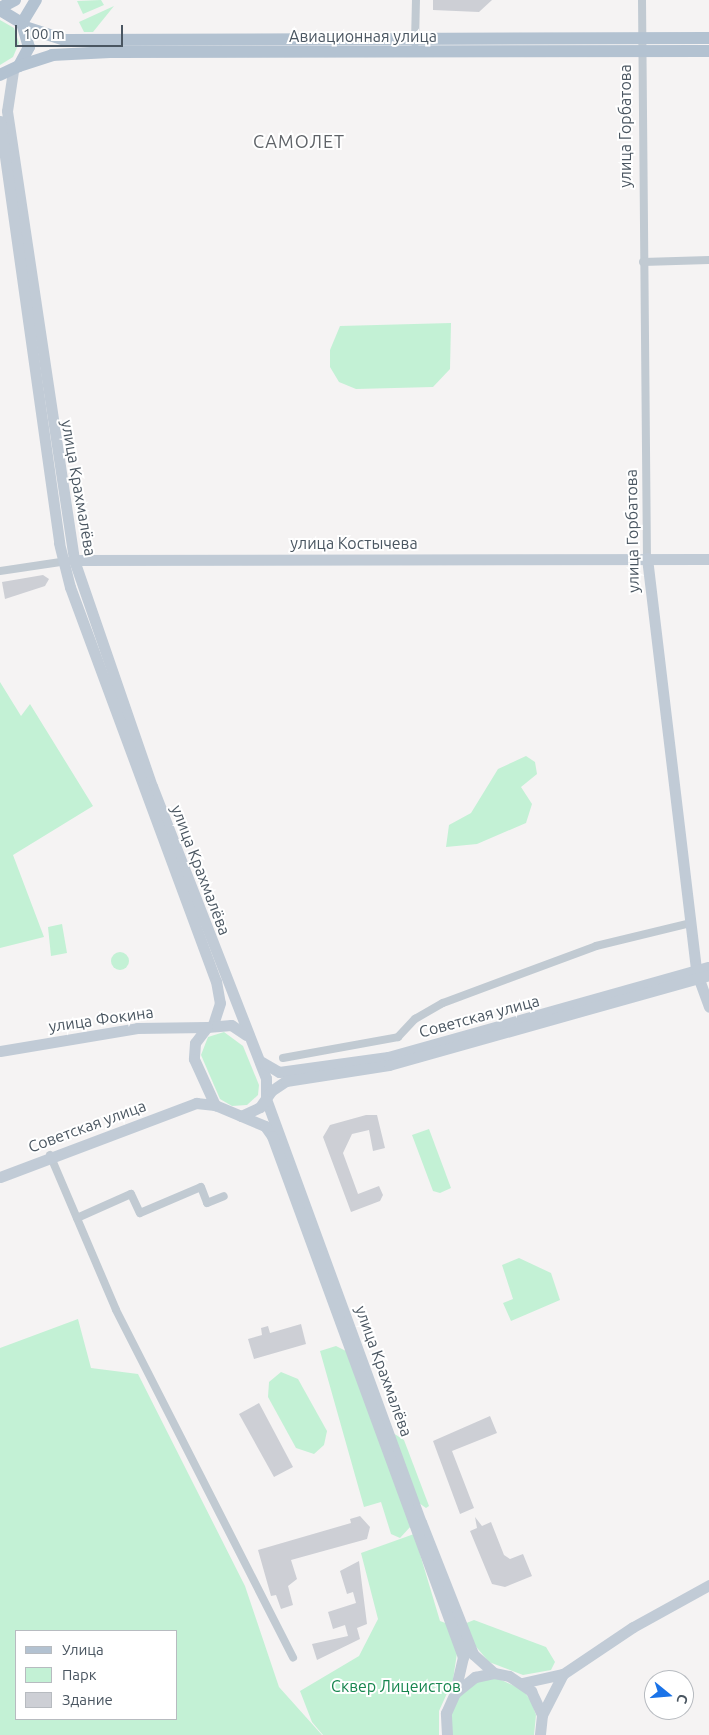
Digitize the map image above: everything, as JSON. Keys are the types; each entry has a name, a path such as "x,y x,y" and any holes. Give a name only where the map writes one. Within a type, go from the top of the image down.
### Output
{"main road":[{"path":"0,9 15,0"},
{"path":"16,68 29,47 23,25 36,0"},
{"name":"Авиационная улица","path":"0,9 23,25 65,40 415,38 642,44 709,51"},
{"name":"Авиационная улица","path":"0,75 52,55 110,52 415,53 642,44 709,38"},
{"name":"улица Крахмалёва","path":"16,68 7,111 69,561 224,979 247,1036"},
{"name":"улица Крахмалёва","path":"0,122 69,561 216,982 220,1003 210,1026"},
{"name":"улица Горбатова","path":"647,558 690,923 709,1006"},
{"name":"улица Костычева","path":"69,561 709,559"},
{"name":"Советская улица","path":"266,1098 276,1086 407,1061 702,975 709,967"},
{"name":"Советская улица","path":"257,1058 279,1072 374,1060 702,975"},
{"path":"241,1116 260,1107 266,1098 266,1078 247,1036 231,1025 210,1026 197,1038 194,1053 215,1105 241,1116 265,1126 272,1136 468,1656 494,1673 522,1683 538,1701 542,1715"},
{"name":"улица Фокина","path":"0,1051 137,1028 210,1026"},
{"name":"улица Крахмалёва","path":"266,1098 423,1527 468,1656"},
{"name":"Советская улица","path":"0,1177 50,1156 196,1103 215,1105"},
{"path":"522,1683 563,1674 633,1627 709,1585"},
{"path":"447,1735 446,1713 468,1656"},
{"path":"455,1693 475,1677 494,1673"},
{"path":"540,1735 542,1715 563,1674"}],"street":[{"path":"415,53 416,0"},
{"name":"улица Горбатова","path":"642,0 647,558"},
{"path":"644,262 709,260"},
{"name":"улица Костычева","path":"0,571 69,561"},
{"path":"282,1058 398,1037 415,1019 443,1003 596,946 690,923"},
{"path":"50,1156 177,1434 293,1658"},
{"path":"77,1218 131,1194 140,1213 201,1187 207,1203 224,1196"}],"green space":[{"path":"101,0 104,5 83,14 77,1"},
{"path":"114,6 93,32 84,32 79,22"},
{"path":"0,20 14,28 19,43 13,57 0,65"},
{"path":"451,323 450,369 433,387 356,389 339,382 330,367 330,350 340,326"},
{"path":"0,682 21,716 30,704 93,806 13,855 44,937 0,948"},
{"path":"526,756 535,762 537,774 521,787 532,804 526,823 477,844 446,847 449,825 471,813 498,769"},
{"path":"62,924 67,953 51,956 48,927"},
{"path":"116,952 124,952 129,957 127,968 116,970 111,965 111,957"},
{"path":"224,1032 243,1046 259,1085 258,1095 247,1105 232,1106 220,1099 201,1055 208,1037"},
{"path":"429,1129 451,1188 440,1193 433,1191 412,1135"},
{"path":"519,1258 551,1273 560,1300 511,1321 503,1303 513,1299 502,1265"},
{"path":"78,1319 91,1368 138,1374 245,1586 279,1687 322,1735 0,1735 0,1348"},
{"path":"336,1346 346,1351 411,1526 400,1538 391,1534 381,1502 364,1507 320,1351"},
{"path":"281,1372 298,1379 327,1431 324,1445 314,1454 296,1448 268,1397 269,1382"},
{"path":"393,1433 404,1440 429,1506 426,1508 419,1503"},
{"name":"Сквер Лицеистов","path":"414,1534 440,1621 448,1624 457,1653 453,1680 439,1711 439,1735 323,1735 312,1722 300,1691 359,1656 378,1619 361,1553"},
{"path":"474,1620 546,1647 555,1662 551,1670 523,1675 489,1662 472,1642 464,1624"},
{"path":"497,1678 523,1690 531,1701 536,1715 534,1735 452,1735 452,1708 459,1695 482,1679"}],"building":[{"path":"433,0 492,0 479,12 433,10"},
{"path":"43,575 49,579 45,586 5,599 2,582"},
{"path":"366,1115 377,1115 385,1148 373,1151 369,1130 352,1134 343,1153 358,1194 379,1186 383,1195 380,1201 351,1212 323,1137 330,1125"},
{"path":"301,1324 306,1344 254,1359 248,1339 262,1335 261,1328 268,1326 270,1333"},
{"path":"259,1403 293,1467 274,1477 239,1414"},
{"path":"490,1416 497,1433 452,1451 474,1508 460,1514 433,1441"},
{"path":"360,1516 370,1527 367,1539 291,1560 297,1579 288,1586 293,1605 281,1609 276,1595 271,1596 258,1550 351,1523 350,1519"},
{"path":"475,1517 482,1526 491,1522 504,1555 510,1559 523,1554 532,1576 505,1587 492,1584 470,1531 477,1528"},
{"path":"359,1561 367,1624 357,1628 360,1639 317,1660 312,1644 348,1636 345,1625 333,1629 328,1612 356,1603 353,1592 347,1594 340,1571"}],"district":[{"name":"САМОЛЕТ","path":"299,141"}]}
